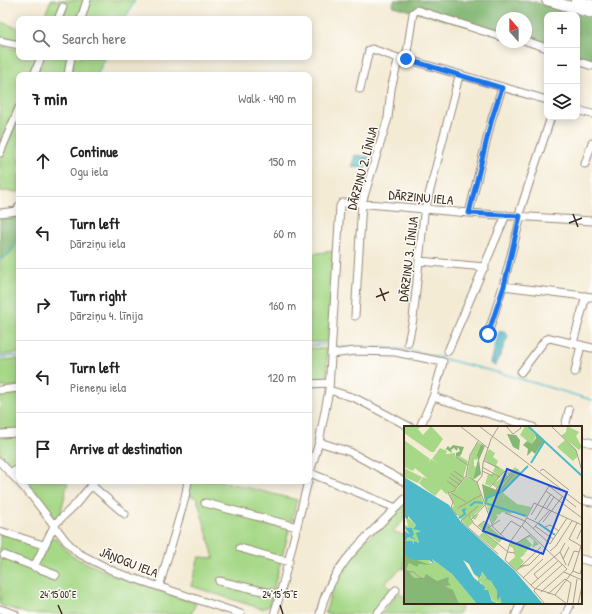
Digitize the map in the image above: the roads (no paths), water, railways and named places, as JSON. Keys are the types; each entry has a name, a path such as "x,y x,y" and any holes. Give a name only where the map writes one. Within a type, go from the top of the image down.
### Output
{"highway":[{"path":"547,0 592,13"},
{"path":"576,0 592,5"}],"street":[{"path":"82,16 87,0"},
{"path":"60,16 64,7"},
{"name":"DĀRZIŅU 2. LĪNIJA","path":"354,316 362,203 388,118 395,70 398,61 403,59 413,13 422,10 453,23 496,34"},
{"path":"0,41 16,44"},
{"path":"532,43 544,47"},
{"path":"360,88 369,50 377,51 459,76 544,99"},
{"path":"35,72 40,60"},
{"path":"68,72 70,60"},
{"path":"580,62 592,66"},
{"name":"DĀRZIŅU 3. LĪNIJA","path":"408,343 413,319 426,209 459,76"},
{"path":"469,213 492,118 502,88"},
{"path":"580,111 592,114"},
{"path":"0,153 16,115"},
{"path":"488,334 504,286 520,211 550,120"},
{"path":"585,164 592,143"},
{"name":"DĀRZIŅU IELA","path":"331,354 340,206 342,204 362,203 469,213 592,221"},
{"path":"0,213 16,209"},
{"path":"448,350 485,267 506,215"},
{"path":"419,261 485,267"},
{"path":"504,286 589,296 573,343"},
{"path":"521,372 545,340 550,338 592,348"},
{"path":"575,372 581,345"},
{"path":"312,454 320,442 329,387 331,354 355,351 395,352 443,362 433,397 420,426"},
{"path":"312,384 329,387 355,398 408,426"},
{"path":"0,390 16,388"},
{"path":"433,397 530,426"},
{"path":"564,426 569,410"},
{"path":"0,434 16,433"},
{"path":"582,440 592,443"},
{"path":"320,442 350,452 404,481"},
{"name":"JĀŅOGU IELA","path":"0,462 16,479"},
{"path":"10,472 16,470"},
{"path":"312,476 396,508"},
{"name":"JĀŅOGU IELA","path":"20,484 55,524 71,547 95,563 115,572 242,614"},
{"path":"34,567 43,545 55,524 75,505 92,484"},
{"path":"94,484 125,514"},
{"path":"159,587 185,498 187,484"},
{"path":"274,614 289,562 307,484"},
{"path":"320,614 330,586 341,567 359,544 404,500"},
{"path":"582,500 592,502"},
{"path":"205,503 297,527"},
{"path":"0,531 43,545"},
{"path":"240,548 289,562"},
{"path":"4,555 56,576"},
{"path":"582,559 592,562"},
{"path":"219,582 280,595"},
{"path":"377,614 396,590"},
{"path":"516,614 521,604"},
{"path":"566,614 571,604"},
{"path":"3,611 15,614"}],"water":[{"path":"355,155 369,157 365,168 353,167 352,165"},
{"path":"504,331 508,336 496,365 493,365 491,363 499,332"}],"waterway":[{"path":"127,16 135,0"},
{"path":"98,72 104,60"},
{"path":"0,260 9,253 16,244"},
{"path":"312,345 326,345"},
{"path":"339,347 410,350 507,375 592,400"},
{"path":"0,357 16,356"}]}
